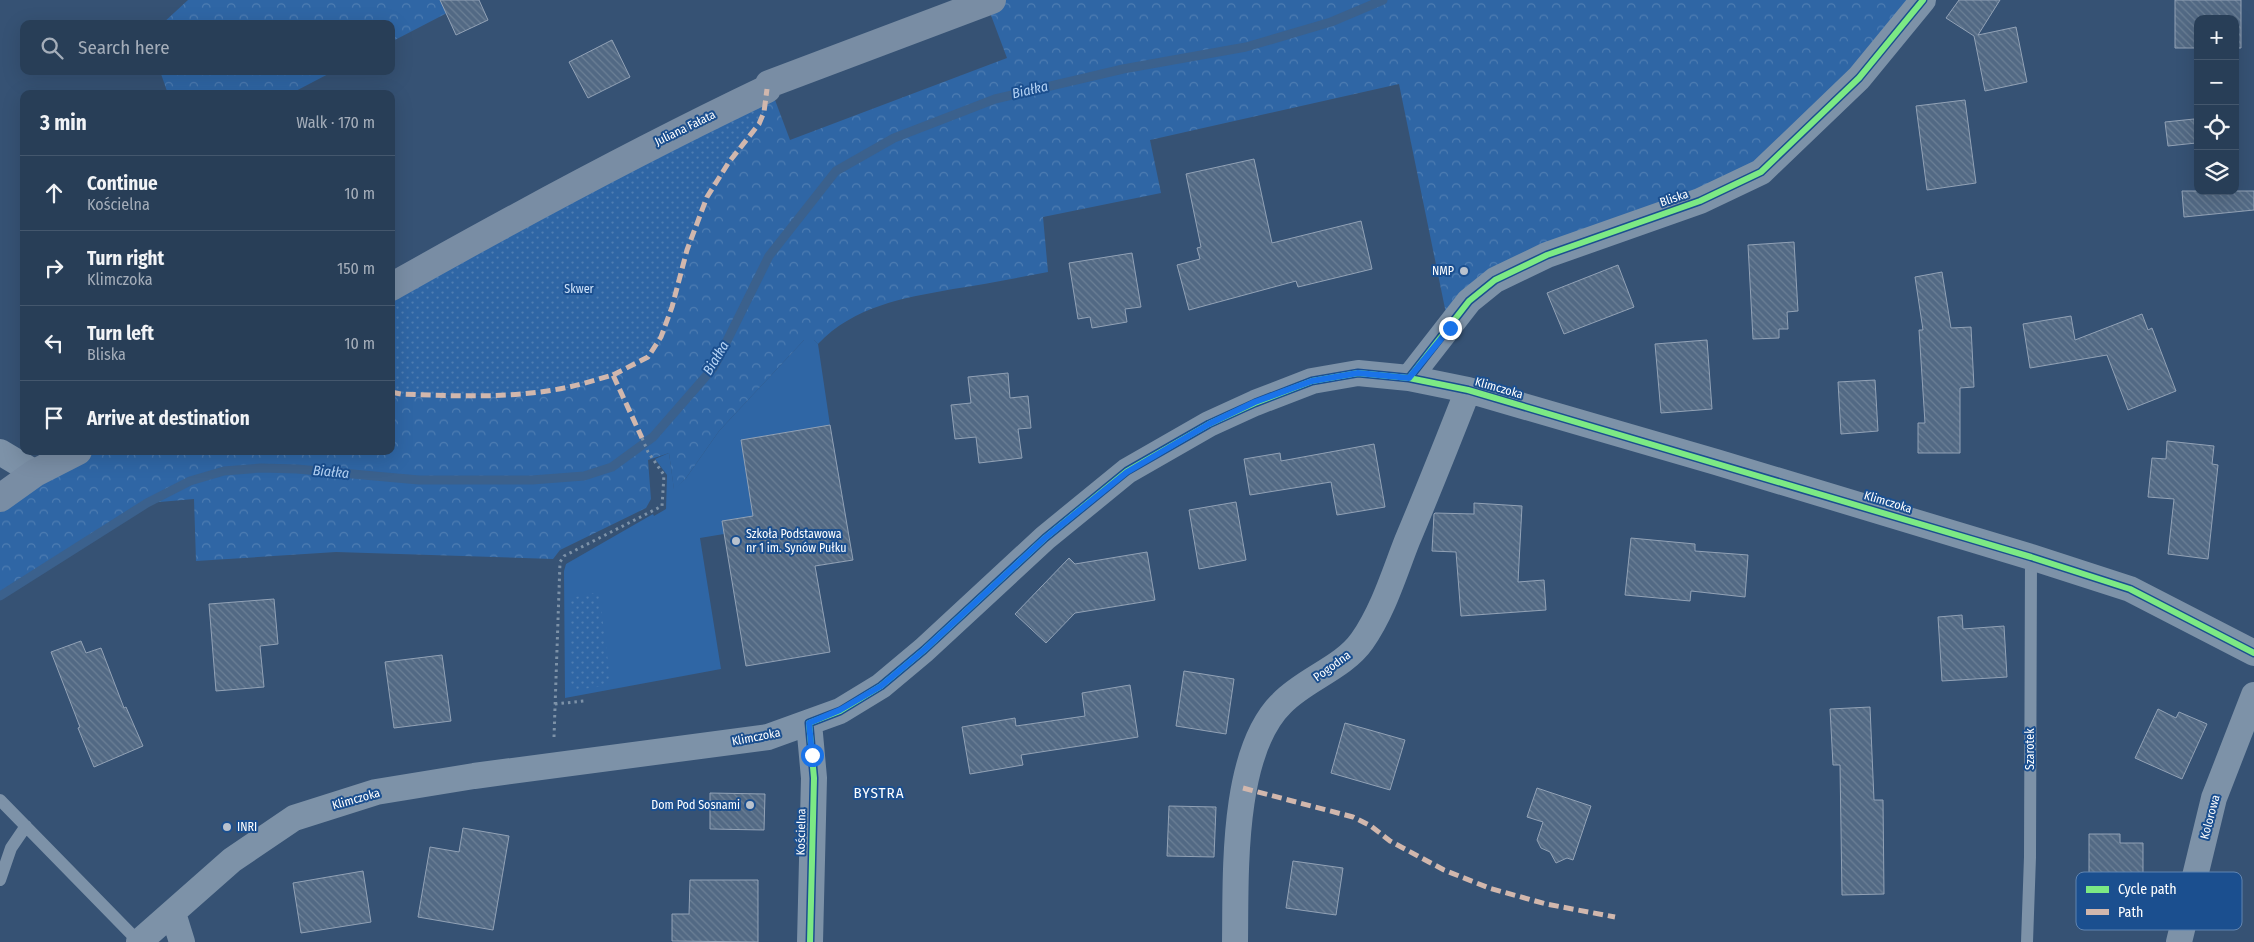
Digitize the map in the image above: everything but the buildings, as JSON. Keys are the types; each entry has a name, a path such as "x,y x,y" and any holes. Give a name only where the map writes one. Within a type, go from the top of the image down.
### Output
{"street":[{"name":"Juliana Fałata","path":"395,285 498,226 662,140 767,89 769,84 992,0"},
{"name":"Bliska","path":"1409,378 1469,301 1495,280 1547,255 1700,201 1760,172 1859,78 1923,0"},
{"name":"Klimczoka","path":"139,942 232,860 294,818 376,792 474,776 768,736 809,723 840,710 881,686 924,650 1045,538 1127,472 1209,424 1255,402 1312,381 1358,373 1409,378 1468,390 2031,557 2130,589 2254,652"},
{"name":"Pogodna","path":"1235,942 1236,849 1243,788 1259,736 1269,718 1282,702 1352,652 1362,641 1381,606 1468,390"},
{"path":"0,452 35,473"},
{"path":"0,498 35,473 70,455"},
{"name":"Kolorowa","path":"2196,872 2214,798 2254,695"},
{"name":"Kościelna","path":"809,723 814,778 810,942"},
{"path":"174,913 182,942"}],"lane":[{"name":"Szarotek","path":"2027,942 2030,857 2031,557"},
{"path":"0,800 139,942"},
{"path":"0,880 11,848 26,826"}],"path":[{"path":"554,765 560,562 564,556 662,506 664,475 648,452 642,438"},
{"path":"555,704 584,700"}],"green space":[{"path":"188,0 472,0 395,40 395,20 166,20"},
{"path":"992,0 1923,0 1761,172 1547,255 1449,328 1399,84 1150,140 1161,193 1043,217 1048,272 898,300 863,312 832,331 818,344 814,340 804,340 719,431 686,478 674,490 669,453 648,460 651,499 646,508 560,550 553,559 336,552 196,561 194,499 148,503 3,594 0,592 0,498 71,455 395,455 395,393 462,396 516,394 568,388 613,375 648,357 661,337 672,307 687,250 707,197 729,162 759,124 769,84 790,140 1007,58 986,2"},
{"path":"161,75 326,75 298,90 167,90"},
{"name":"Skwer","path":"767,89 764,112 759,124 729,162 707,197 687,250 672,307 661,337 648,357 613,375 568,388 516,394 462,396 395,393 395,285"},
{"path":"804,340 814,340 818,344 830,425 741,440 753,516 722,521 724,534 700,538 721,669 565,698 564,571 566,564 653,514 654,516 666,509 667,475 655,459 669,453 674,489 686,478 719,431"},
{"path":"599,592 611,685 569,691 570,598"}],"waterway":[{"name":"Białka","path":"0,596 147,503 190,481 224,471 261,468 297,469 419,480 532,480 584,476 612,467 653,437 714,367 769,256 836,171 894,138 995,99 1123,69 1246,47 1331,22 1383,0"}],"marked path":[{"path":"613,375 648,357 661,337 672,307 687,250 707,197 729,162 759,124 764,112 767,89"},
{"path":"395,393 464,396 506,395 548,391 613,375 642,438"},
{"path":"1243,788 1353,817 1371,826 1390,841 1444,870 1489,888 1546,904 1615,917"}],"cycle path":[{"path":"1409,378 1469,301 1495,280 1547,255 1700,201 1761,172 1859,78 1923,0"},
{"path":"810,942 814,778 809,723 840,711 881,686 924,650 1045,538 1127,471 1209,424 1255,403 1312,381 1358,373 1409,378 1468,390 2031,557 2130,589 2254,653"}],"place":[{"name":"NMP","path":"1464,271"},
{"name":"Szkoła Podstawowa nr 1 im. Synów Pułku","path":"736,541"},
{"name":"Dom Pod Sosnami","path":"750,805"},
{"name":"INRI","path":"227,827"}],"district":[{"name":"BYSTRA","path":"879,793"}],"route":[{"path":"812,755 809,723 840,710 881,686 924,650 1045,538 1127,472 1209,424 1255,402 1300,385 1325,378 1358,373 1409,378 1450,328"}]}
